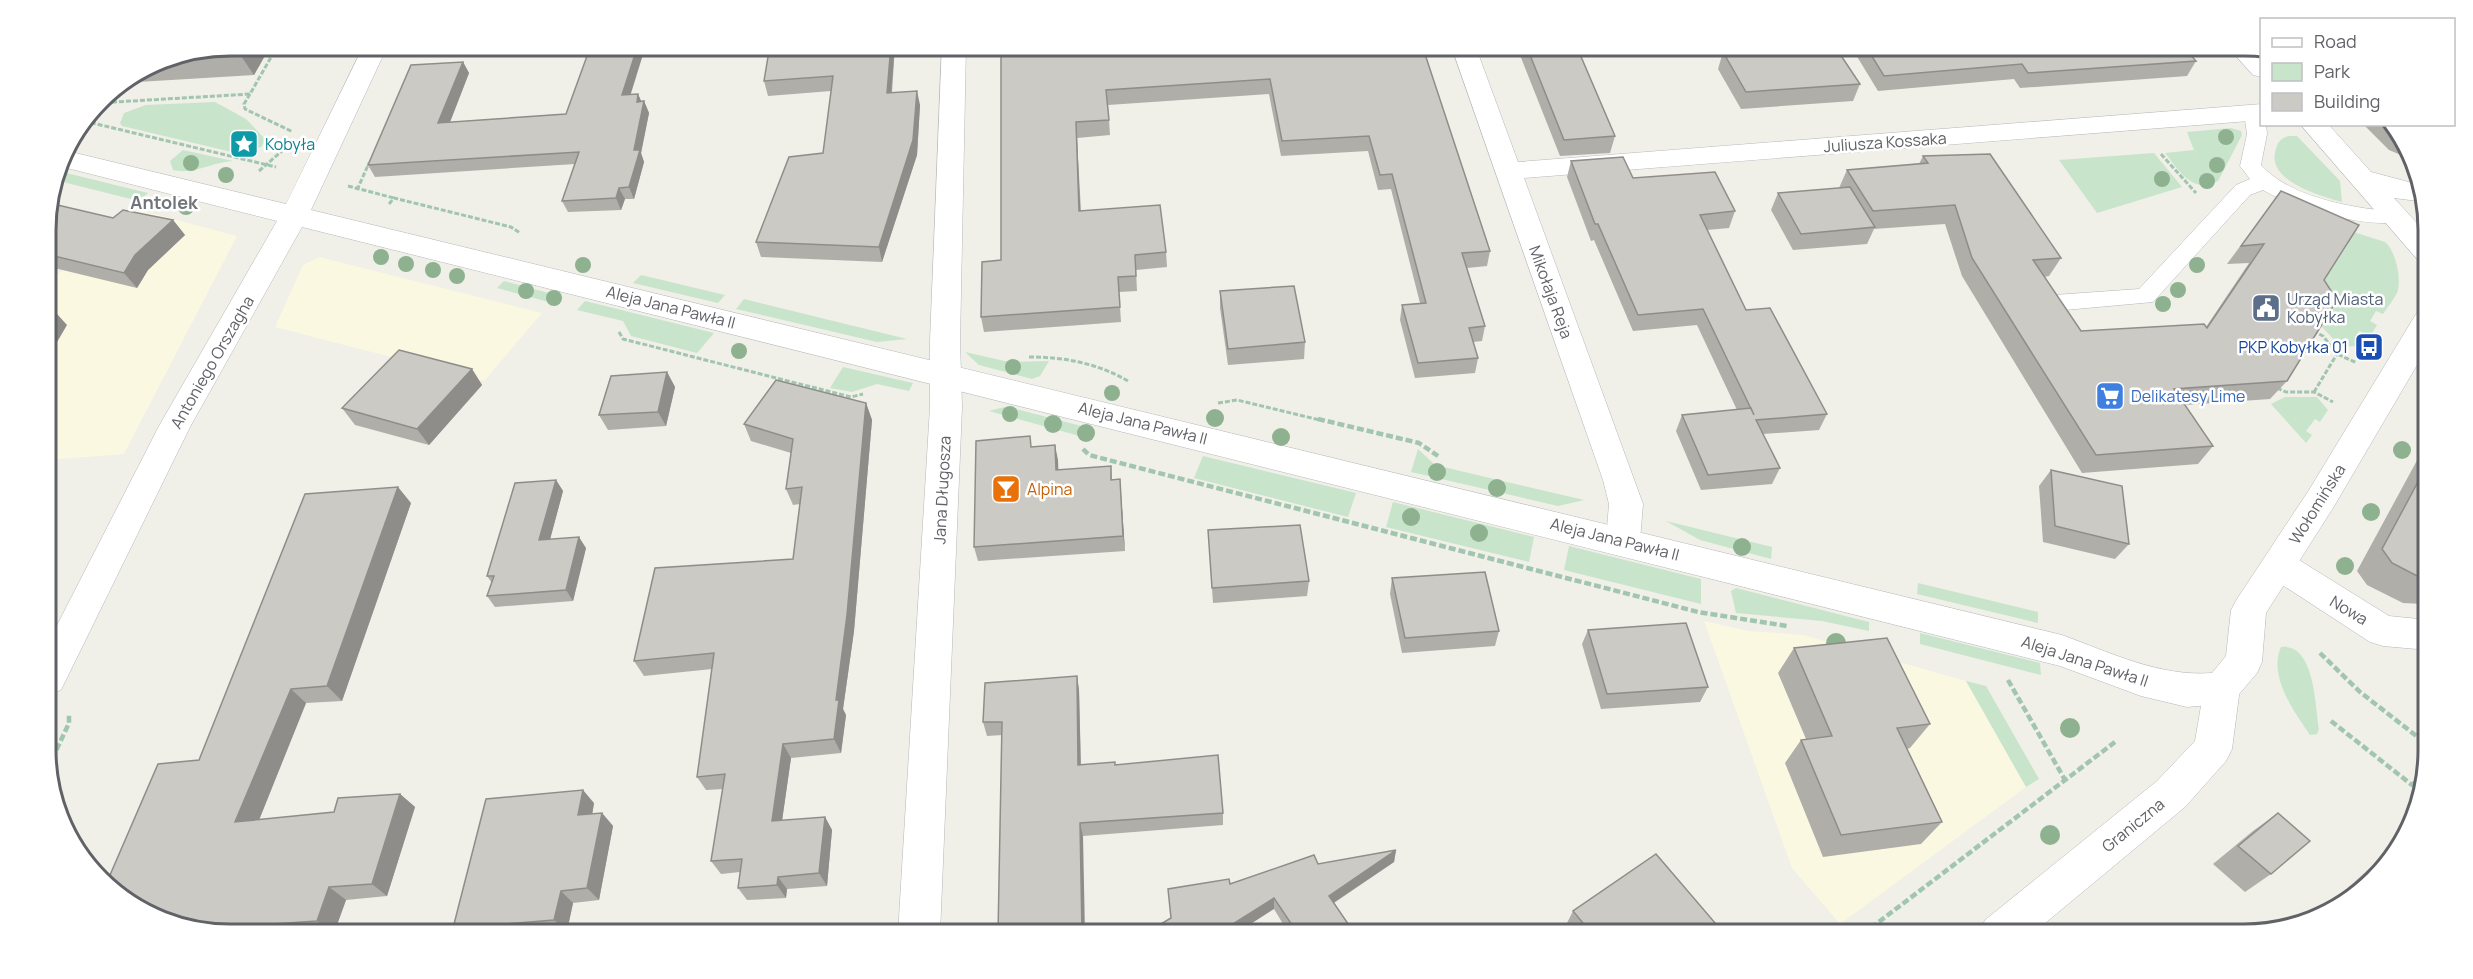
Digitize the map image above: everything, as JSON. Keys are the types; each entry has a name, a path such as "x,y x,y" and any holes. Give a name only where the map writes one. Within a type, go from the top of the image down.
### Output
{"street":[{"name":"Antoniego Orszagha","path":"56,663 174,426 295,214 371,56"},
{"name":"Jana Długosza","path":"920,924 946,407 954,56"},
{"name":"Mikołaja Reja","path":"1467,56 1619,480 1626,504 1623,540"},
{"path":"2249,56 2260,68"},
{"name":"Juliusza Kossaka","path":"1508,171 2258,112"},
{"path":"2315,126 2418,241"},
{"name":"Aleja Jana Pawła II","path":"70,160 1623,540 2062,651 2141,680 2187,691 2222,688"},
{"path":"2364,179 2394,189 2414,192"},
{"name":"Wołomińska","path":"2222,688 2244,662 2249,610 2279,565 2418,337"},
{"name":"Nowa","path":"2279,565 2384,631 2418,634"},
{"name":"Graniczna","path":"2013,923 2171,794 2213,749 2222,688"}],"lane":[{"path":"2258,112 2257,134 2250,166 2264,181 2284,194 2364,216 2397,216"},
{"path":"2054,303 2145,296 2243,190 2264,181"}],"path":[{"path":"272,56 244,104 245,109 299,135"},
{"path":"110,102 250,94"},
{"path":"93,123 266,165"},
{"path":"2158,151 2187,186 2221,212"},
{"path":"357,190 371,158"},
{"path":"340,182 357,190 394,198"},
{"path":"2313,331 2323,336 2337,354 2363,365"},
{"path":"2314,392 2337,354"},
{"path":"2277,388 2286,392 2314,392 2339,405"},
{"path":"1075,442 1089,455 1100,458 1698,612 1746,622 1790,627"},
{"path":"2320,653 2360,692 2418,737"},
{"path":"1996,677 2018,683"},
{"path":"2008,680 2065,780"},
{"path":"56,751 69,723 69,706"},
{"path":"2331,721 2412,785 2414,783"},
{"path":"1877,923 2115,742"}],"shaded area":[{"path":"132,208 237,236 124,454 56,459 56,276"},
{"path":"319,257 542,313 484,381 275,327 303,265"},
{"path":"1704,621 1748,631 1803,635 1966,681 2026,787 1841,923 1792,868"}],"green space":[{"path":"215,102 246,119 266,140 261,147 236,153 122,126 120,123 124,113 146,105"},
{"path":"2231,128 2241,131 2242,135 2218,181 2209,185 2193,183 2187,179 2165,153 2194,150 2187,132"},
{"path":"2289,136 2297,136 2340,181 2342,202 2310,192 2288,180 2280,172 2275,163 2276,149 2281,140"},
{"path":"183,150 233,161 195,170 173,170 170,161"},
{"path":"2154,153 2182,187 2097,213 2059,160"},
{"path":"65,173 148,193 139,201 63,182"},
{"path":"2338,227 2385,242 2397,266 2399,281 2397,293 2383,314 2376,311 2370,321 2377,325 2370,336 2359,331 2355,337 2366,343 2361,350 2355,346 2341,347 2321,326 2325,319 2313,299 2348,244 2332,236"},
{"path":"641,275 725,295 718,303 633,283"},
{"path":"504,281 563,297 556,304 497,288"},
{"path":"744,299 907,339 877,342 736,309"},
{"path":"585,301 714,333 697,353 631,336 623,321 577,310"},
{"path":"965,352 1009,362 1049,361 1040,376 1032,379 979,365"},
{"path":"843,367 913,383 909,391 877,384 852,392 830,388"},
{"path":"2285,397 2317,397 2328,410 2320,422 2315,419 2306,431 2312,435 2306,443 2271,404"},
{"path":"1005,407 1093,429 1087,438 989,411"},
{"path":"1418,449 1435,465 1584,500 1558,506 1411,472"},
{"path":"1203,456 1356,493 1348,517 1194,478"},
{"path":"1393,502 1534,537 1529,562 1386,527"},
{"path":"1666,521 1772,547 1771,559 1700,540"},
{"path":"1569,546 1701,579 1701,604 1564,570"},
{"path":"1918,583 2038,612 2038,623 1917,594"},
{"path":"1736,588 1869,622 1869,631 1822,621 1736,613 1731,591"},
{"path":"1920,633 2040,663 2041,675 1920,644"},
{"path":"2281,647 2292,648 2301,655 2307,665 2314,691 2319,729 2317,734 2310,735 2290,705 2280,682 2278,658"},
{"path":"1966,681 1986,686 2039,779 2026,787"}],"building":[{"path":"218,56 241,56 199,58"},
{"path":"587,56 634,56 622,95 638,94 637,102 644,101 634,150 640,150 629,187 619,188 616,198 562,201 579,152 368,165 411,65 463,62 438,123 566,114"},
{"path":"768,56 890,56 887,93 917,91 913,140 879,247 756,242 789,157 823,153 833,76 764,81"},
{"path":"1001,56 1426,56 1490,251 1462,253 1485,326 1469,328 1478,358 1418,363 1402,305 1426,303 1392,174 1380,175 1369,136 1282,141 1270,79 1106,90 1109,120 1076,122 1079,211 1160,205 1166,252 1135,255 1136,276 1118,277 1120,307 981,317 982,262 1001,260"},
{"path":"1530,56 1581,56 1615,136 1564,140"},
{"path":"1725,56 1841,56 1860,84 1746,92"},
{"path":"1872,56 2192,56 2196,61 2028,73 2022,64 1884,76"},
{"path":"1990,154 2061,258 2033,260 2081,331 2204,324 2207,328 2264,244 2241,246 2281,191 2359,225 2324,280 2337,300 2287,381 2174,389 2213,446 2096,455 1972,258 1955,205 1873,211 1847,170 1928,163 1923,156"},
{"path":"1623,157 1633,178 1715,172 1735,211 1700,215 1746,310 1770,308 1827,414 1756,420 1780,468 1708,475 1682,415 1751,408 1703,309 1638,315 1598,224 1595,224 1571,161"},
{"path":"1850,187 1875,227 1801,234 1778,193"},
{"path":"58,205 113,218 123,210 173,220 135,255 124,273 56,256"},
{"path":"1294,286 1305,342 1228,349 1220,291"},
{"path":"399,350 472,369 417,429 342,408"},
{"path":"667,372 658,412 599,415 611,376"},
{"path":"776,380 866,403 834,739 783,744 772,821 825,817 819,873 778,877 777,885 738,888 742,859 711,861 725,774 697,777 714,653 634,661 655,568 793,559 802,487 786,489 793,439 744,424"},
{"path":"1030,436 1031,447 1055,445 1056,470 1111,466 1111,480 1120,479 1123,536 974,547 976,441"},
{"path":"2051,470 2122,486 2129,544 2055,526"},
{"path":"556,480 539,540 579,537 566,590 487,596 494,576 487,576 515,483"},
{"path":"2418,482 2418,576 2392,563 2382,549"},
{"path":"398,487 327,686 291,689 235,822 334,812 338,798 400,794 372,884 329,887 317,921 229,924 195,920 173,914 152,906 110,875 158,764 199,760 305,494"},
{"path":"1300,525 1309,581 1212,588 1208,530"},
{"path":"1485,572 1499,631 1405,638 1392,578"},
{"path":"1686,623 1708,687 1607,694 1588,630"},
{"path":"1887,638 1930,724 1897,728 1942,822 1841,835 1801,740 1832,736 1794,648"},
{"path":"1077,676 1078,765 1115,762 1115,765 1218,755 1223,813 1080,823 1082,924 998,924 1002,722 983,722 985,683"},
{"path":"583,790 578,815 602,813 587,888 561,891 554,920 505,924 454,924 486,799"},
{"path":"2278,813 2310,841 2271,874 2238,846"},
{"path":"1396,850 1329,896 1348,923 1291,923 1274,898 1234,924 1162,924 1171,918 1168,889 1229,879 1230,884 1314,855 1318,864"},
{"path":"1656,854 1715,923 1583,923 1573,911"}],"place":[{"name":"Kobyła","path":"244,144"},
{"name":"Urząd Miasta Kobyłka","path":"2266,308"},
{"name":"PKP Kobyłka 01","path":"2369,347"},
{"name":"Delikatesy Lime","path":"2110,396"},
{"name":"Alpina","path":"1006,489"}],"district":[{"name":"Antolek","path":"164,203"}]}
